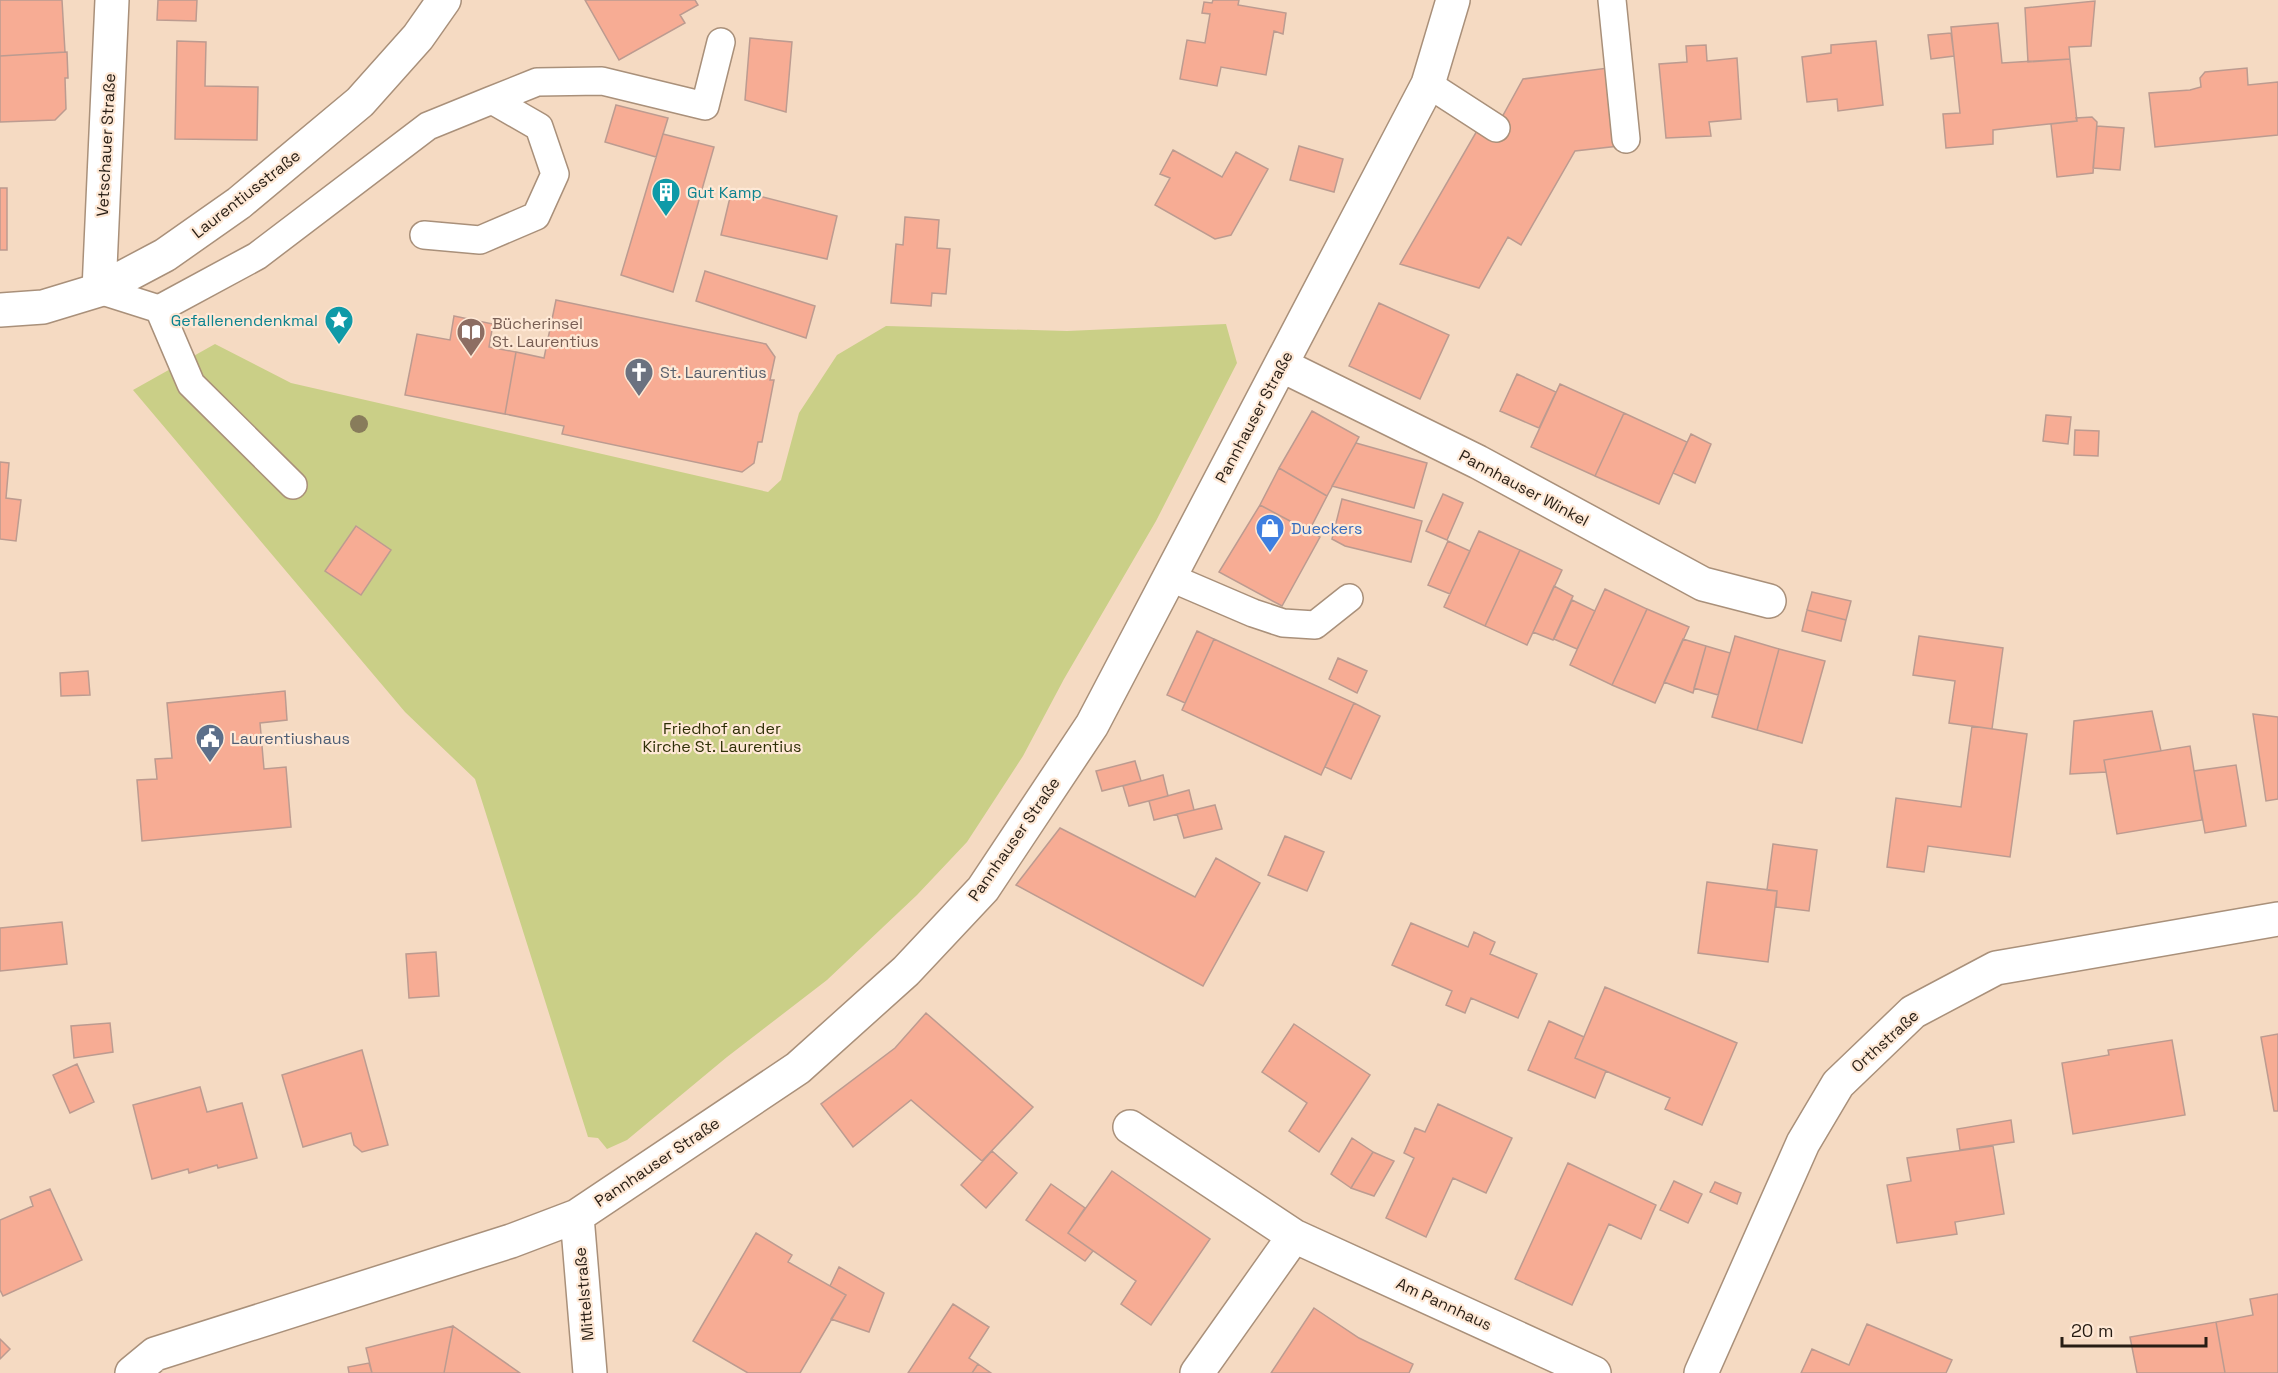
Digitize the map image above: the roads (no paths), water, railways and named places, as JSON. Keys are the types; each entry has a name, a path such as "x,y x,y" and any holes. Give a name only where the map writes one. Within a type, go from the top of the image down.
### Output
{"street":[{"name":"Vetschauer Straße","path":"99,290 112,0"},
{"name":"Laurentiusstraße","path":"0,310 43,307 99,290 165,255 239,203 360,102 418,37 444,0"},
{"name":"Pannhauser Straße","path":"132,1373 155,1354 511,1241 577,1216 798,1068 906,971 983,889 1092,725 1428,84 1453,0"},
{"name":"Pannhauser Winkel","path":"1281,365 1478,462 1703,584 1769,602"},
{"name":"Orthstraße","path":"1701,1373 1803,1143 1838,1084 1913,1012 1996,968 2278,919"},
{"name":"Am Pannhaus","path":"1130,1127 1294,1236 1594,1373"},
{"name":"Mittelstraße","path":"577,1216 590,1373"},
{"path":"1197,1373 1294,1236"}],"lane":[{"path":"1612,0 1626,139"},
{"path":"99,290 159,309 257,255 429,126 537,82 602,81 705,106 721,42"},
{"path":"1428,84 1496,128"},
{"path":"424,235 480,240 536,216 555,174 539,127 492,100"},
{"path":"159,309 190,384 293,485"},
{"path":"1169,577 1253,613 1283,623 1315,625 1349,598"}],"place":[{"name":"Gut Kamp","path":"666,218"},
{"name":"Gefallenendenkmal","path":"339,346"},
{"name":"Bücherinsel St. Laurentius","path":"471,358"},
{"name":"St. Laurentius","path":"639,398"},
{"name":"Dueckers","path":"1270,554"},
{"name":"Laurentiushaus","path":"210,764"}],"park label":[{"name":"Friedhof an der Kirche St. Laurentius","path":"722,737"}]}
